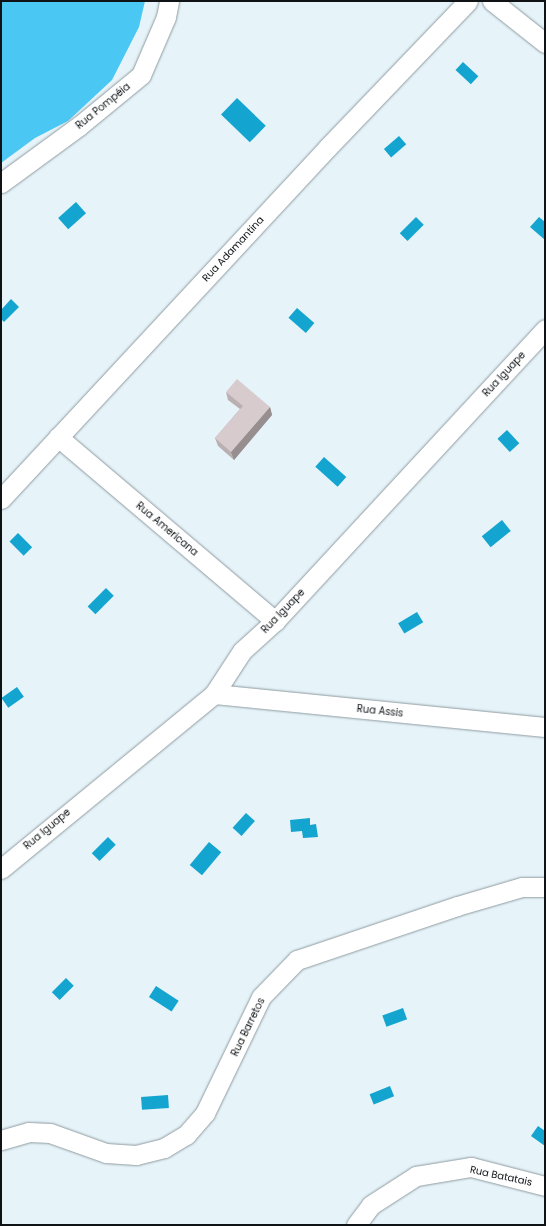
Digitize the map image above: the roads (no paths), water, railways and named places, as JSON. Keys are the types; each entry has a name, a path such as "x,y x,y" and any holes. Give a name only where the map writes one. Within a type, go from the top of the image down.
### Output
{"street":[{"name":"Rua Pompéia","path":"1,183 79,126 141,75 166,17 169,1"},
{"name":"Rua Adamantina","path":"1,499 328,147 468,1"},
{"path":"492,1 545,43"},
{"name":"Rua Iguape","path":"1,869 214,694 242,651 275,621 545,329"},
{"name":"Rua Americana","path":"58,437 275,621"},
{"name":"Rua Assis","path":"214,694 545,727"},
{"name":"Rua Barretos","path":"1,1140 29,1132 50,1133 106,1153 136,1155 164,1148 186,1135 206,1113 261,997 297,960 457,906 522,887 545,887"},
{"name":"Rua Batatais","path":"356,1225 371,1205 416,1176 471,1167 545,1186"}]}
